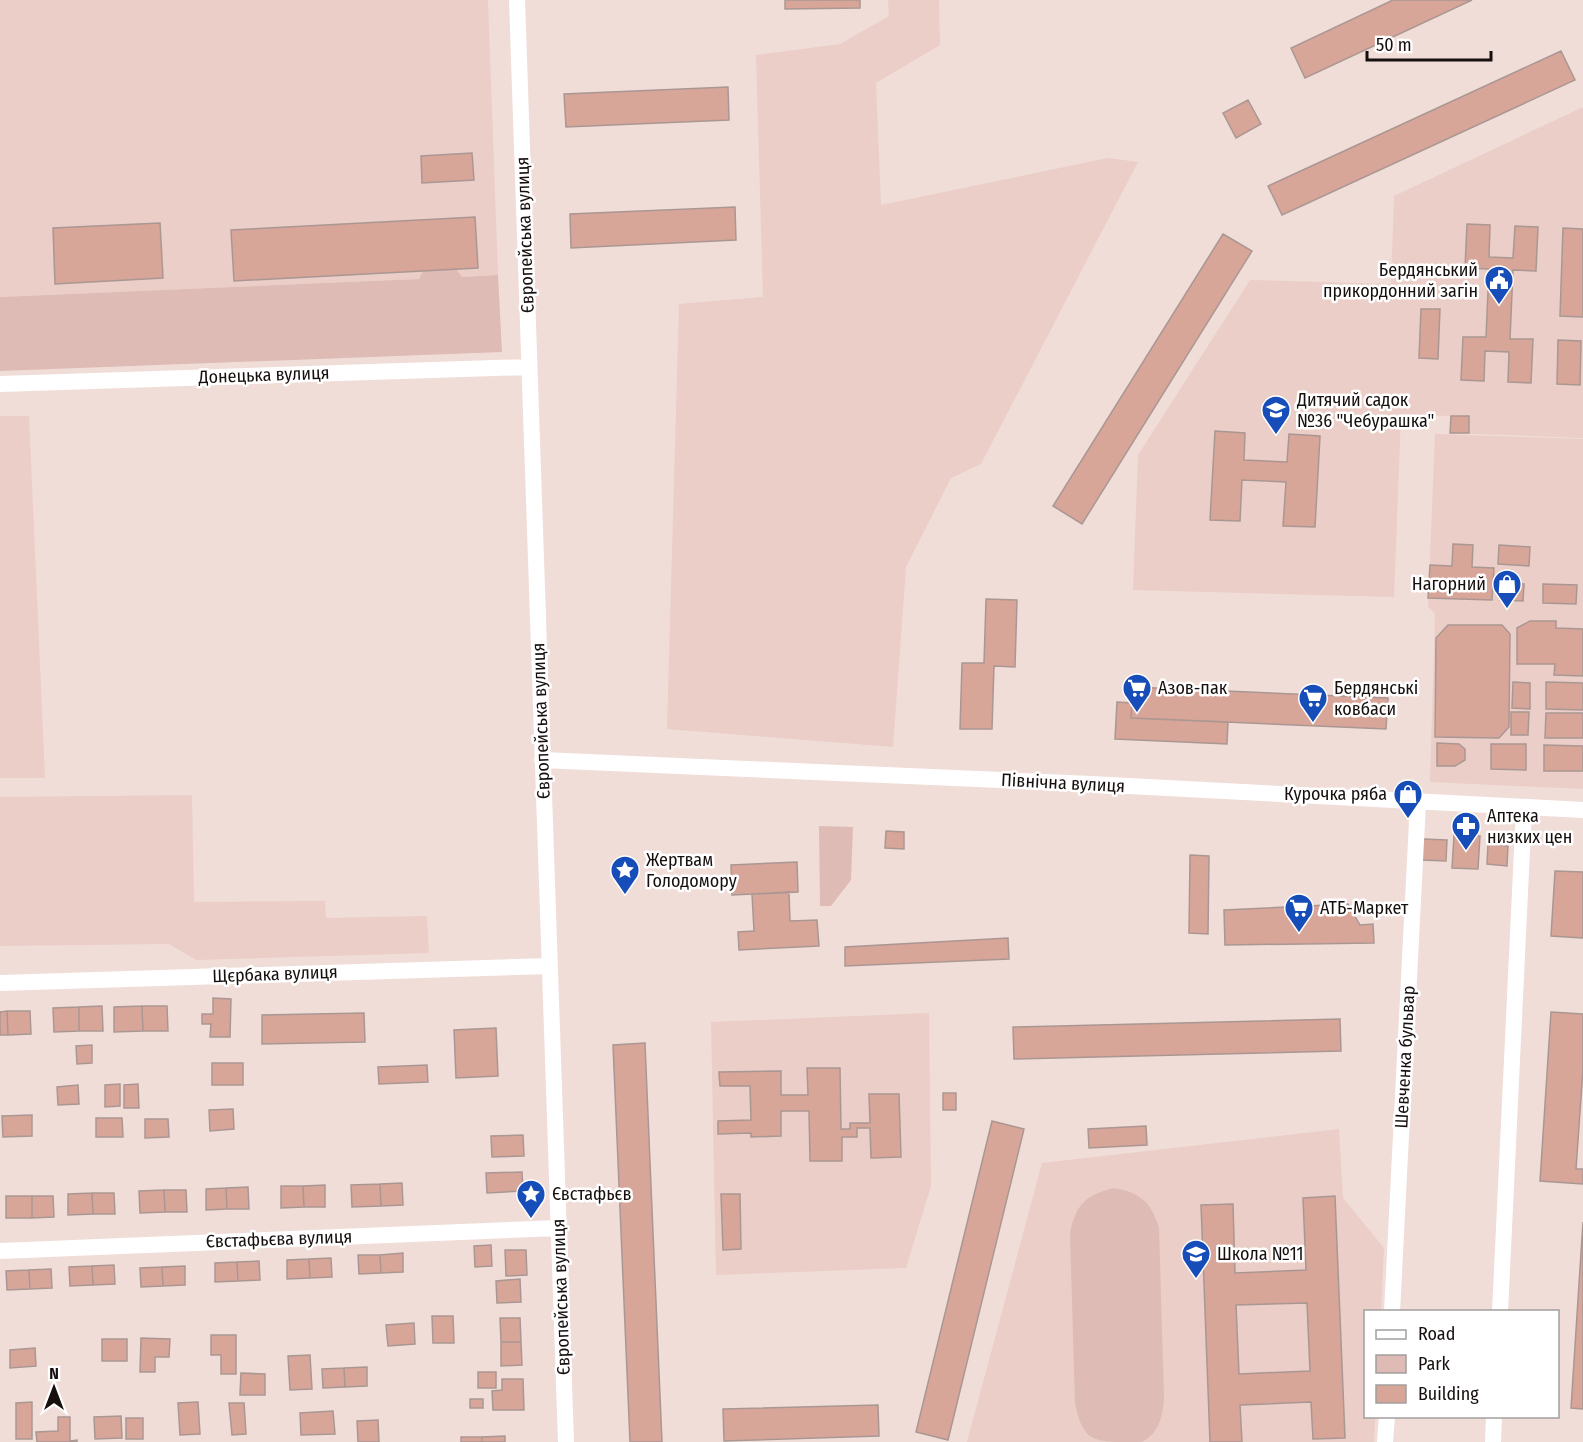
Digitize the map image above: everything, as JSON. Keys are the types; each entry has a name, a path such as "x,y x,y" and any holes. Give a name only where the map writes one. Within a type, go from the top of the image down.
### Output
{"street":[{"name":"Європейська вулиця","path":"517,0 566,1442"},
{"name":"Донецька вулиця","path":"0,384 529,367"},
{"name":"Північна вулиця","path":"542,759 1091,784 1583,810"},
{"name":"Шевченка бульвар","path":"1392,1310 1418,802"},
{"path":"1500,1310 1524,808"},
{"name":"Щєрбака вулиця","path":"0,983 549,966"},
{"name":"Євстафьєва вулиця","path":"0,1251 559,1228"},
{"path":"1385,1442 1387,1418"},
{"path":"1493,1442 1494,1418"}],"shaded area":[{"path":"0,0 488,0 498,275 462,277 455,269 423,271 419,279 0,297"},
{"path":"888,0 939,0 940,45 876,83 881,205 1108,158 1138,162 981,464 951,478 906,567 893,747 667,729 679,304 763,297 756,55 840,44 889,16"},
{"path":"1583,108 1583,438 1450,433 1451,416 1401,414 1394,597 1133,590 1138,455 1250,280 1391,284 1394,196"},
{"path":"0,416 29,416 45,778 0,778"},
{"name":"Нагорний","path":"1435,434 1583,439 1583,789 1430,782 1435,614 1428,606"},
{"path":"192,795 194,902 325,901 326,918 427,916 429,953 196,960 169,944 0,946 0,797"},
{"path":"929,1013 931,1186 906,1268 716,1275 711,1022"},
{"name":"Школа №11","path":"1339,1129 1343,1198 1384,1248 1381,1310 1364,1310 1364,1418 1375,1418 1374,1442 967,1442 1042,1163"}],"green space":[{"path":"456,269 462,277 498,275 502,352 0,371 0,297 419,279 423,271"},
{"path":"819,826 853,827 851,880 831,906 820,906"},
{"path":"1114,1188 1144,1200 1152,1211 1159,1228 1163,1411 1156,1429 1141,1442 1111,1442 1094,1438 1084,1430 1075,1403 1070,1233 1075,1215 1084,1202 1096,1194"}],"building":[{"path":"785,0 860,0 860,8 785,9"},
{"path":"1393,0 1472,0 1305,78 1291,48"},
{"path":"1561,51 1575,80 1282,215 1268,186"},
{"path":"728,87 729,120 566,127 564,94"},
{"path":"1248,100 1261,124 1236,138 1223,113"},
{"path":"472,153 474,180 422,183 421,156"},
{"path":"735,207 736,240 571,248 570,214"},
{"path":"475,217 478,268 234,281 231,230"},
{"path":"160,223 163,278 55,284 53,228"},
{"path":"1467,224 1490,225 1489,257 1513,258 1515,226 1538,227 1536,271 1513,270 1510,339 1533,339 1531,383 1508,382 1509,352 1485,351 1484,381 1461,380 1463,337 1486,337 1489,269 1465,268"},
{"path":"1563,228 1583,229 1583,317 1560,316"},
{"path":"1223,234 1252,251 1082,524 1053,506"},
{"path":"1421,309 1440,309 1438,359 1419,358"},
{"path":"1558,340 1581,341 1580,385 1557,384"},
{"path":"1451,416 1469,416 1469,433 1450,433"},
{"path":"1215,431 1245,433 1244,460 1287,462 1289,434 1320,436 1315,527 1283,526 1286,482 1242,480 1240,521 1210,520"},
{"path":"1453,544 1473,545 1472,567 1494,568 1492,600 1428,598 1430,565 1452,566"},
{"path":"1499,545 1530,547 1529,566 1498,564"},
{"path":"1501,583 1524,584 1523,601 1500,600"},
{"path":"1543,584 1577,585 1576,604 1543,603"},
{"path":"986,599 1017,600 1015,667 994,666 992,729 960,729 962,663 984,663"},
{"path":"1530,621 1556,621 1556,628 1583,629 1583,676 1554,675 1555,664 1517,664 1517,628"},
{"path":"1448,625 1502,625 1510,634 1509,727 1499,738 1435,737 1436,638"},
{"path":"1513,682 1530,683 1530,709 1512,708"},
{"path":"1546,682 1583,683 1583,710 1546,709"},
{"path":"1133,687 1388,698 1386,729 1131,718"},
{"path":"1117,702 1132,703 1131,718 1228,722 1227,744 1115,739"},
{"path":"1511,712 1529,712 1528,735 1511,735"},
{"path":"1546,713 1583,713 1583,738 1545,738"},
{"path":"1437,743 1459,744 1465,749 1465,760 1455,766 1437,766"},
{"path":"1491,744 1526,744 1526,770 1491,769"},
{"path":"1544,745 1583,746 1583,771 1544,771"},
{"path":"886,831 904,832 904,849 885,848"},
{"name":"Аптека низких цен","path":"1454,835 1480,836 1478,869 1452,868"},
{"path":"1423,839 1447,840 1446,861 1422,860"},
{"path":"1488,844 1508,846 1507,866 1487,864"},
{"path":"1190,855 1209,856 1208,934 1189,933"},
{"path":"797,862 798,892 732,895 731,865"},
{"path":"1555,871 1583,872 1583,938 1551,936"},
{"path":"789,892 790,921 817,920 819,946 739,950 738,932 754,931 752,894"},
{"name":"АТБ-Маркет","path":"1348,904 1360,925 1373,924 1374,943 1225,945 1224,910"},
{"path":"1008,938 1009,959 845,966 845,947"},
{"path":"213,998 231,999 230,1037 210,1037 211,1024 202,1024 202,1014 213,1014"},
{"path":"102,1006 103,1031 79,1031 79,1007"},
{"path":"142,1006 143,1031 114,1032 114,1007"},
{"path":"142,1006 167,1006 168,1031 143,1031"},
{"path":"79,1007 79,1031 54,1032 53,1008"},
{"path":"7,1011 8,1035 0,1035 0,1012"},
{"path":"7,1011 30,1011 31,1034 8,1035"},
{"path":"1551,1012 1583,1014 1583,1069 1576,1169 1583,1169 1583,1184 1540,1181"},
{"path":"364,1013 365,1042 262,1044 262,1015"},
{"path":"1340,1019 1341,1051 1014,1059 1013,1027"},
{"path":"496,1028 498,1076 456,1078 454,1030"},
{"path":"645,1043 662,1442 630,1442 613,1045"},
{"path":"92,1045 92,1063 77,1064 76,1046"},
{"path":"212,1063 243,1063 243,1085 212,1085"},
{"path":"427,1065 428,1082 379,1084 378,1067"},
{"path":"807,1068 840,1068 841,1129 850,1129 850,1123 870,1123 869,1094 899,1094 901,1157 871,1158 870,1128 857,1128 857,1137 842,1137 842,1161 810,1161 809,1111 781,1111 781,1136 751,1137 751,1133 718,1134 718,1121 751,1120 750,1086 720,1086 719,1072 781,1071 781,1095 808,1095"},
{"path":"120,1084 120,1106 105,1107 105,1085"},
{"path":"138,1084 139,1108 124,1108 124,1085"},
{"path":"78,1085 79,1104 58,1105 57,1087"},
{"path":"943,1093 956,1093 956,1110 943,1110"},
{"path":"233,1109 234,1129 210,1131 209,1110"},
{"path":"32,1115 32,1136 3,1137 2,1116"},
{"path":"96,1118 122,1118 123,1137 96,1137"},
{"path":"145,1119 168,1119 169,1137 145,1138"},
{"path":"992,1121 1024,1129 948,1440 916,1432"},
{"path":"1146,1126 1147,1145 1089,1148 1088,1129"},
{"path":"523,1135 524,1156 492,1157 491,1136"},
{"path":"522,1172 523,1191 487,1193 486,1173"},
{"path":"402,1183 403,1205 381,1206 380,1184"},
{"path":"380,1184 381,1206 352,1207 351,1185"},
{"path":"325,1185 325,1207 304,1207 303,1186"},
{"path":"281,1186 303,1186 304,1207 281,1208"},
{"path":"248,1187 249,1209 227,1209 226,1188"},
{"path":"226,1188 227,1209 206,1210 206,1189"},
{"path":"164,1190 186,1190 187,1212 165,1212"},
{"path":"164,1190 165,1212 140,1213 139,1191"},
{"path":"92,1193 114,1193 115,1214 93,1214"},
{"path":"92,1193 93,1214 68,1215 68,1194"},
{"path":"721,1194 740,1194 741,1249 723,1250"},
{"path":"6,1196 32,1196 32,1218 6,1218"},
{"path":"32,1196 53,1196 54,1217 32,1218"},
{"path":"1335,1196 1345,1438 1313,1439 1311,1402 1240,1405 1242,1442 1210,1442 1201,1205 1233,1204 1235,1273 1306,1270 1303,1198","holes":["1307,1303 1310,1371 1239,1374 1236,1305"]},
{"path":"1583,1222 1583,1409 1571,1408"},
{"path":"491,1245 492,1266 475,1267 474,1246"},
{"path":"505,1250 526,1250 527,1275 506,1276"},
{"path":"403,1253 403,1272 381,1273 380,1255"},
{"path":"358,1255 380,1255 381,1273 359,1274"},
{"path":"331,1258 332,1277 310,1278 309,1259"},
{"path":"309,1259 310,1278 287,1279 287,1260"},
{"path":"259,1261 260,1280 238,1281 237,1262"},
{"path":"237,1262 238,1281 215,1282 215,1263"},
{"path":"114,1265 115,1284 93,1285 92,1266"},
{"path":"92,1266 93,1285 70,1286 69,1267"},
{"path":"185,1266 185,1285 163,1286 162,1267"},
{"path":"162,1267 163,1286 141,1287 140,1268"},
{"path":"51,1269 52,1288 30,1289 29,1270"},
{"path":"29,1270 30,1289 7,1290 6,1271"},
{"path":"520,1279 521,1302 497,1303 496,1281"},
{"path":"432,1316 453,1316 454,1343 433,1343"},
{"path":"500,1318 520,1318 521,1342 501,1342"},
{"path":"414,1323 415,1344 388,1346 386,1325"},
{"path":"211,1335 236,1335 236,1374 221,1374 221,1355 211,1355"},
{"path":"141,1338 170,1339 169,1357 155,1357 155,1372 140,1372"},
{"path":"102,1339 127,1339 127,1361 102,1361"},
{"path":"501,1342 521,1342 522,1365 501,1366"},
{"path":"35,1348 36,1366 10,1368 10,1350"},
{"path":"310,1355 312,1389 290,1390 288,1356"},
{"path":"367,1367 367,1386 345,1387 344,1368"},
{"path":"344,1368 345,1387 323,1388 322,1369"},
{"path":"478,1372 496,1372 496,1388 478,1388"},
{"path":"241,1373 265,1374 265,1395 240,1395"},
{"path":"502,1379 523,1379 524,1410 493,1410 492,1391 502,1390"},
{"path":"470,1399 483,1399 483,1408 470,1408"},
{"path":"32,1402 32,1439 16,1439 16,1403"},
{"path":"198,1402 200,1434 180,1435 178,1403"},
{"path":"229,1403 244,1403 246,1434 232,1435"},
{"path":"878,1405 879,1436 724,1441 723,1409"},
{"path":"333,1411 335,1434 301,1435 300,1413"},
{"path":"121,1416 122,1438 95,1439 94,1417"},
{"path":"58,1417 70,1417 70,1441 77,1440 77,1442 37,1442 36,1432 58,1431"},
{"path":"126,1418 143,1418 143,1439 126,1439"},
{"path":"378,1420 379,1442 358,1442 357,1421"},
{"path":"505,1436 505,1442 482,1442 482,1437"},
{"path":"461,1437 482,1437 482,1442 461,1442"}],"place":[{"name":"Бердянський прикордонний загін","path":"1499,306"},
{"name":"Дитячий садок №36 \"Чебурашка\"","path":"1276,436"},
{"name":"Нагорний","path":"1507,610"},
{"name":"Азов-пак","path":"1137,714"},
{"name":"Бердянські ковбаси","path":"1313,724"},
{"name":"Курочка ряба","path":"1408,820"},
{"name":"Аптека низких цен","path":"1466,852"},
{"name":"Жертвам Голодомору","path":"625,896"},
{"name":"АТБ-Маркет","path":"1299,934"},
{"name":"Євстафьєв","path":"531,1220"},
{"name":"Школа №11","path":"1196,1280"}]}
